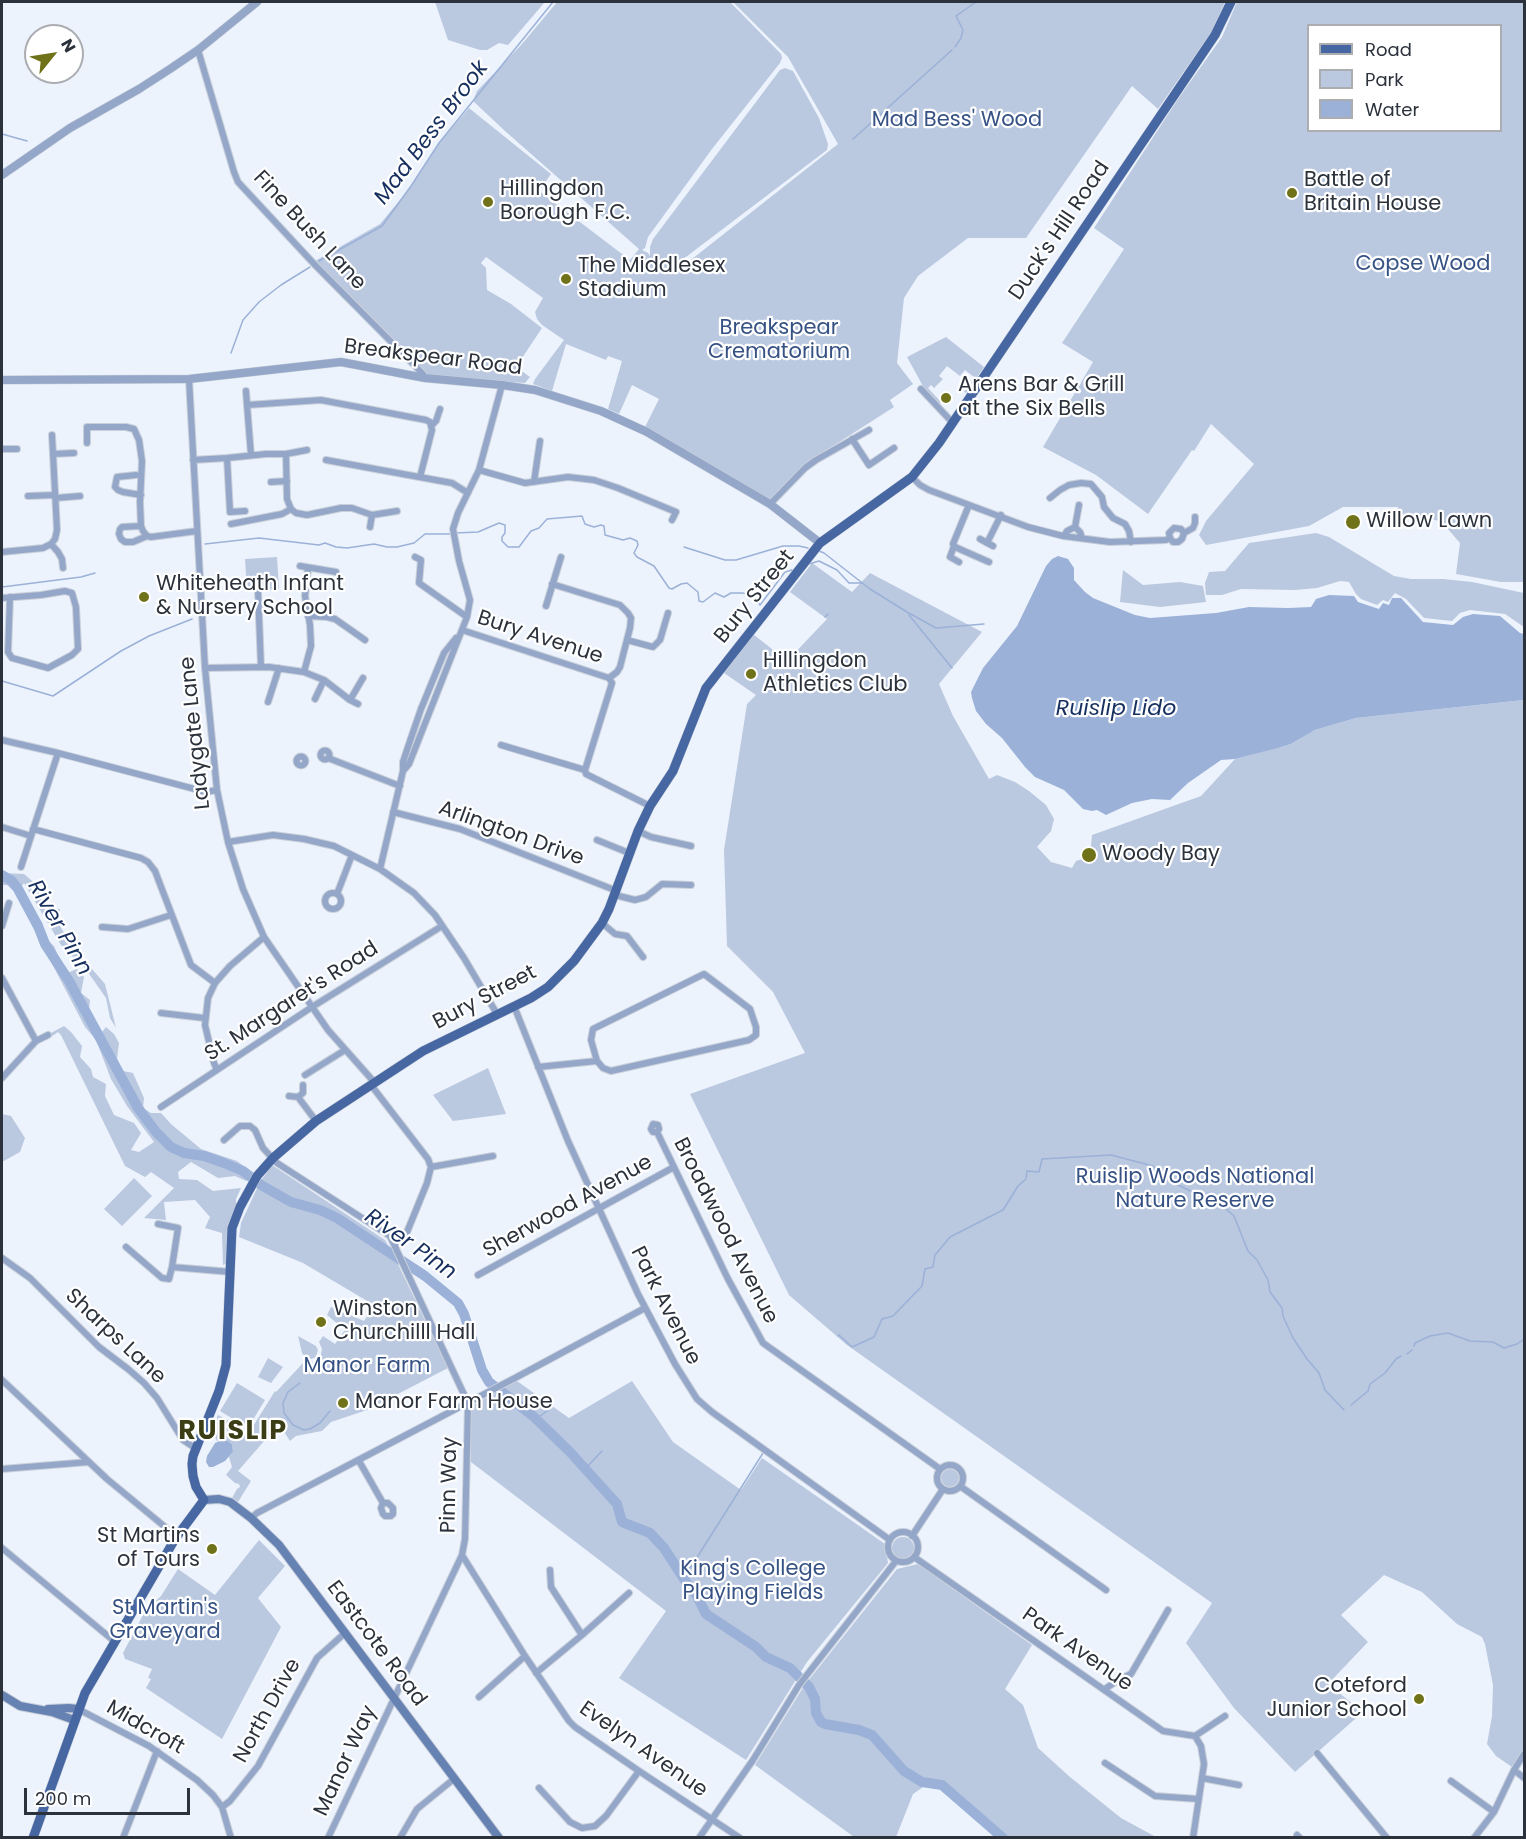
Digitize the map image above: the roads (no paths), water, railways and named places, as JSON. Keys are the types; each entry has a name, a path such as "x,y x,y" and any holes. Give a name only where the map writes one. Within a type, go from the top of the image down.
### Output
{"main road":[{"name":"Duck's Hill Road","path":"912,477 952,423 1215,35 1231,2"},
{"name":"Bury Street","path":"204,1500 196,1487 192,1471 193,1456 219,1391 226,1365 232,1228 257,1176 273,1158 316,1121 423,1051 514,1006 548,987 560,976 602,923 616,893 638,831 650,806 673,771 706,688 820,543 912,477"},
{"name":"Eastcote Road","path":"204,1500 219,1499 230,1502 251,1518 286,1554 499,1838"},
{"path":"33,1838 85,1693 177,1536 204,1500"},
{"path":"2,1695 20,1706 74,1720"},
{"path":"41,1710 78,1709"}],"street":[{"path":"2,175 70,128 139,89 198,50 257,2"},
{"name":"Fine Bush Lane","path":"198,50 238,182 425,378"},
{"name":"Breakspear Road","path":"2,381 189,379 341,362 425,378 535,390 612,416 647,432 770,504 820,543"},
{"name":"Ladygate Lane","path":"189,379 205,668 217,790 228,842 243,889 264,937 312,1007 424,1153 431,1167"},
{"path":"403,771 409,764 467,617 470,600 453,533 458,513 479,470 502,385"},
{"path":"921,389 952,423"},
{"path":"246,390 251,456"},
{"path":"247,405 321,400 426,420 432,424"},
{"path":"420,477 432,424 436,421 440,409"},
{"path":"87,443 87,427 126,426 134,429 139,440 142,461 141,526 147,536"},
{"path":"770,504 805,468 869,430"},
{"path":"2,552 37,549 51,544 57,530 52,435"},
{"path":"852,439 867,466 894,448"},
{"path":"534,482 540,441"},
{"path":"2,450 17,449"},
{"path":"193,460 286,454 307,450"},
{"path":"53,454 74,453"},
{"path":"286,454 287,500 291,509 296,513 307,515 341,508 352,508 372,515 397,511"},
{"path":"227,458 230,512 245,511"},
{"path":"326,460 452,483 468,493"},
{"path":"479,470 525,483 568,477 594,480 676,512 672,520"},
{"path":"136,475 117,477 116,487 123,492 141,495"},
{"path":"912,477 929,490 1028,527 1064,536 1110,542 1170,538"},
{"path":"271,482 286,481"},
{"path":"1050,498 1070,485 1091,484 1102,497 1104,507 1113,518 1125,524 1131,542"},
{"path":"28,496 80,496"},
{"path":"959,562 950,557 969,505"},
{"path":"1075,527 1080,506"},
{"path":"231,524 282,514 291,509"},
{"path":"370,527 372,515"},
{"path":"987,542 1001,515"},
{"path":"1184,533 1179,528 1174,528 1170,531 1170,538 1173,542 1182,539 1184,533 1193,528 1195,517"},
{"path":"141,526 122,527 119,534 121,539 125,542 133,542 147,536 197,531"},
{"path":"1075,527 1082,538"},
{"path":"1064,536 1067,531 1075,527"},
{"path":"51,544 62,559 63,568"},
{"path":"954,546 989,562"},
{"path":"415,557 421,560 419,583 467,617"},
{"path":"546,606 561,557"},
{"path":"300,566 336,572"},
{"path":"304,672 311,646 305,588 308,568"},
{"path":"552,584 624,608 631,623 617,672 609,678 612,683 585,770"},
{"path":"2,598 10,597 65,591 72,593 76,607 78,649 72,655 48,668 12,657 8,652 10,597"},
{"path":"258,591 261,667"},
{"path":"627,640 653,647 660,640 668,613"},
{"path":"308,616 335,620 365,640"},
{"path":"380,869 400,786 403,762 418,717 444,653 462,630"},
{"name":"Bury Avenue","path":"462,630 609,678"},
{"path":"205,668 261,667 304,672 324,680 358,704"},
{"path":"268,702 279,668"},
{"path":"350,700 363,678"},
{"path":"315,699 324,680"},
{"path":"418,717 425,720"},
{"path":"2,740 207,792 217,790"},
{"path":"501,745 585,770 586,774 650,806"},
{"path":"306,760 320,757 321,752 325,751 329,754 328,758 400,786"},
{"path":"21,867 58,753"},
{"name":"Arlington Drive","path":"393,812 460,829 635,900 646,897 662,884 692,884"},
{"path":"2,827 145,860 151,864 190,965 215,983"},
{"path":"638,831 651,837 688,845 688,835"},
{"path":"228,842 258,836 287,836 334,846 380,869 414,893 435,915 497,1014"},
{"path":"597,840 629,853"},
{"path":"337,894 352,855"},
{"path":"2,924 9,903"},
{"path":"102,927 128,929 171,915"},
{"path":"602,923 615,934 627,936 643,957"},
{"name":"St. Margaret's Road","path":"161,1107 312,1007 442,926"},
{"path":"217,1070 209,1048 204,1018 208,998 215,983 264,937"},
{"path":"704,974 750,1009 756,1027 756,1035 748,1040 611,1071 603,1068 597,1061 591,1040 593,1029 704,974"},
{"path":"2,978 36,1041"},
{"name":"Park Avenue","path":"514,1006 568,1141 645,1308 697,1399 890,1540"},
{"path":"161,1013 204,1018"},
{"path":"2,1078 36,1041 48,1035"},
{"path":"305,1075 345,1050"},
{"path":"538,1067 597,1061"},
{"path":"289,1096 298,1097 303,1093 303,1085"},
{"path":"298,1097 316,1121"},
{"name":"Pinn Way","path":"224,1140 237,1128 248,1125 255,1131 261,1146 277,1163 387,1234 404,1263 468,1403 465,1539 462,1555 394,1698"},
{"name":"Broadwood Avenue","path":"657,1132 728,1279 763,1343 940,1469"},
{"path":"397,1249 405,1237 427,1184 431,1167 494,1156"},
{"name":"Sherwood Avenue","path":"478,1275 674,1167"},
{"path":"126,1247 162,1278 169,1279 178,1228 158,1224"},
{"name":"Sharps Lane","path":"2,1258 30,1278 99,1347 139,1378 153,1394 183,1440 195,1448"},
{"path":"172,1267 231,1272"},
{"path":"251,1518 645,1308"},
{"path":"2,1380 126,1496 177,1536"},
{"path":"359,1461 383,1503"},
{"path":"2,1470 89,1462"},
{"path":"949,1465 958,1468 962,1475 960,1486 952,1491 943,1489 936,1478 940,1469 949,1465"},
{"path":"960,1486 1106,1590"},
{"path":"912,1536 943,1489"},
{"path":"900,1533 912,1536 917,1544 914,1557 906,1562 896,1561 889,1554 890,1540 900,1533"},
{"path":"3,1553 114,1641"},
{"name":"Evelyn Avenue","path":"462,1555 536,1673 575,1727 740,1838"},
{"name":"Park Avenue","path":"914,1557 1163,1731 1195,1736"},
{"path":"699,1838 753,1760 800,1685 896,1561"},
{"path":"550,1570 551,1587 582,1635"},
{"path":"536,1673 629,1593"},
{"path":"1105,1689 1131,1674 1168,1610"},
{"name":"North Drive","path":"222,1807 229,1803 258,1766 317,1658 345,1633"},
{"path":"478,1697 525,1656"},
{"name":"Manor Way","path":"328,1838 394,1698"},
{"name":"Midcroft","path":"78,1709 157,1751 197,1780 222,1807 231,1838"},
{"path":"1193,1838 1204,1764 1201,1746 1195,1736 1225,1716"},
{"path":"123,1838 157,1751"},
{"path":"1317,1753 1387,1838"},
{"path":"1474,1838 1494,1812 1524,1754"},
{"path":"1105,1763 1155,1796 1198,1799"},
{"path":"1514,1770 1524,1778"},
{"path":"539,1788 570,1822 582,1828 595,1826 606,1816 639,1771"},
{"path":"400,1838 417,1809 455,1778"},
{"path":"1202,1778 1239,1785"},
{"path":"1451,1781 1494,1812"}],"water":[{"name":"Ruislip Lido","path":"1058,556 1068,559 1074,568 1074,580 1093,598 1135,615 1150,618 1216,613 1249,607 1311,607 1316,599 1329,595 1354,596 1358,602 1379,609 1383,603 1389,605 1392,598 1401,598 1423,622 1453,625 1463,617 1473,614 1500,616 1524,634 1524,700 1356,718 1315,730 1291,744 1235,759 1221,760 1188,783 1170,800 1152,799 1132,803 1106,815 1097,810 1083,809 1064,790 1035,777 1025,767 976,711 971,692 983,668 1017,626 1046,566"},
{"path":"222,1440 232,1444 233,1452 225,1461 209,1467 206,1462 207,1456 215,1443"}],"waterway":[{"name":"Mad Bess Brook","path":"319,261 382,226 439,143 553,2"},
{"path":"955,47 963,30 956,16 976,2"},
{"path":"853,139 952,50"},
{"path":"2,134 27,141"},
{"name":"Mad Bess Brook","path":"231,353 243,320 259,302 310,267"},
{"path":"455,533 478,532 499,523 505,525 502,541 508,547 519,547 531,531 539,528 547,519 582,516 585,524 594,527 604,526 605,535 637,541 638,545 634,553 654,566 669,588 687,583 698,592 699,601 703,602 715,593 724,597 731,593 742,593 754,595 760,605 785,572 792,570"},
{"path":"205,544 259,538 319,545 325,543 347,548 374,544 397,547 414,543 425,534 451,534"},
{"path":"684,547 725,560 736,560 783,546 808,548"},
{"path":"819,551 870,589 936,628 984,624"},
{"path":"809,564 819,561 837,570 849,583 862,583"},
{"path":"2,587 81,577 95,573"},
{"path":"825,617 828,614"},
{"path":"909,615 952,668"},
{"path":"2,681 53,696 121,651 149,636 192,619"},
{"name":"River Pinn","path":"2,875 12,881 18,889 45,944 69,981 138,1108 171,1147 184,1153 204,1156 243,1171 261,1185 291,1202 320,1210 337,1218 425,1276 458,1303 464,1314 482,1370 489,1382 533,1416 570,1452 617,1504 622,1522 650,1533 664,1548 697,1596 706,1614 756,1647 766,1657 790,1668 809,1687 815,1699 816,1713 821,1722 872,1735 904,1771 922,1782 942,1785 1003,1838"},
{"path":"838,1336 852,1347 874,1337 882,1319 893,1316 922,1286 925,1269 933,1267 935,1255 950,1237 1003,1210 1018,1186 1026,1179 1027,1171 1039,1172 1042,1159 1111,1155 1153,1166 1176,1184 1203,1197 1208,1193 1234,1216 1248,1251 1257,1260 1268,1280 1270,1292 1282,1308 1283,1316 1293,1338 1319,1373 1325,1390 1344,1410"},
{"path":"1414,1346 1415,1343 1430,1336 1448,1333 1470,1341 1493,1342 1504,1348 1524,1339"},
{"path":"1407,1354 1412,1350"},
{"path":"1351,1405 1368,1391 1370,1384 1385,1373 1401,1356"},
{"path":"300,1383 288,1392 283,1403 284,1413 293,1425 304,1430 310,1429 320,1423 330,1411"},
{"path":"536,1419 551,1408"},
{"path":"585,1469 602,1451"},
{"path":"682,1575 691,1567 763,1453"}],"place":[{"name":"Battle of Britain House","path":"1292,193"},
{"name":"Hillingdon Borough F.C.","path":"488,202"},
{"name":"The Middlesex Stadium","path":"566,279"},
{"name":"Arens Bar & Grill at the Six Bells","path":"946,398"},
{"name":"Willow Lawn","path":"1353,522"},
{"name":"Whiteheath Infant & Nursery School","path":"144,597"},
{"name":"Hillingdon Athletics Club","path":"751,674"},
{"name":"Woody Bay","path":"1089,855"},
{"name":"Winston Churchilll Hall","path":"321,1322"},
{"name":"Manor Farm House","path":"343,1403"},
{"name":"St Martins of Tours","path":"212,1549"},
{"name":"Coteford Junior School","path":"1419,1699"}],"district":[{"name":"RUISLIP","path":"233,1432"}],"park label":[{"name":"Mad Bess' Wood","path":"957,121"},
{"name":"Copse Wood","path":"1423,265"},
{"name":"Breakspear Crematorium","path":"779,341"},
{"name":"Ruislip Woods National Nature Reserve","path":"1195,1190"},
{"name":"Manor Farm","path":"367,1367"},
{"name":"King's College Playing Fields","path":"753,1582"},
{"name":"St Martin's Graveyard","path":"165,1621"}]}
